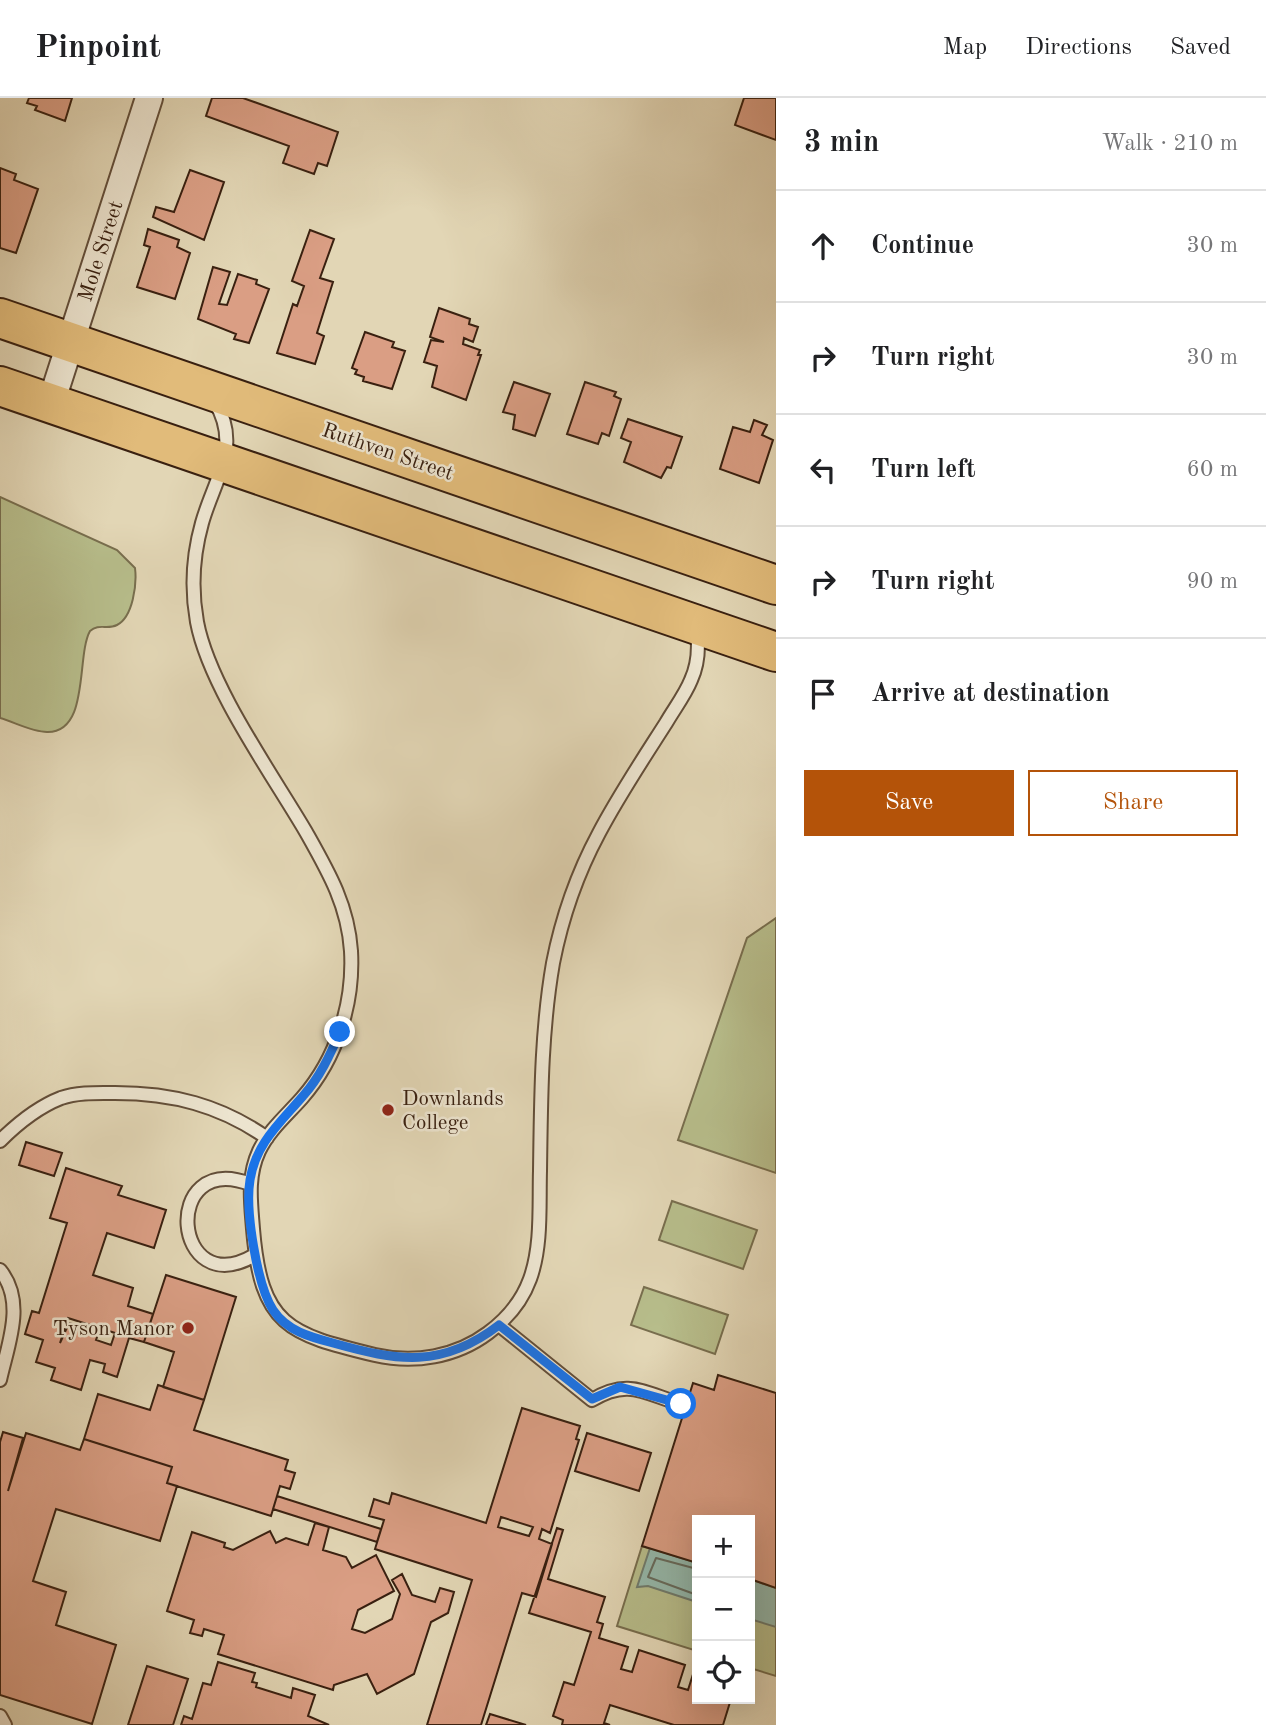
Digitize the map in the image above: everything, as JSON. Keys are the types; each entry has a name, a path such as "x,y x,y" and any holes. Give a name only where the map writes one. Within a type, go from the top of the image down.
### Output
{"highway":[{"name":"Ruthven Street","path":"0,318 776,585"},
{"path":"0,386 776,652"}],"street":[{"name":"Mole Street","path":"51,403 149,98"}],"lane":[{"path":"197,385 208,393 223,415 228,439 225,463 203,519 195,557 194,595 203,646 225,693 337,886 345,909 352,958 347,1008 330,1055 303,1096 267,1138 253,1166 250,1184 255,1255 264,1291 274,1311 288,1326 308,1337 387,1357 421,1359 464,1347 499,1325 524,1292 536,1259 542,1059 546,1012 562,923 583,864 600,831 691,680 699,649 697,625"},
{"path":"0,1141 44,1107 63,1098 92,1093 150,1094 193,1101 232,1117 267,1138"},
{"path":"250,1184 228,1179 207,1184 191,1200 185,1221 192,1244 209,1260 233,1265 255,1255"},
{"path":"0,1270 11,1286 14,1300 0,1380"},
{"path":"499,1325 592,1399 620,1387 681,1404"},
{"path":"0,1716 5,1725"}],"green space":[{"path":"0,497 117,550 135,568 134,591 127,615 117,625 97,627 90,631 76,707 70,720 61,729 41,732 0,718"},
{"path":"776,918 776,1173 678,1140 747,938"},
{"path":"672,1201 757,1230 743,1269 659,1240"},
{"path":"644,1287 728,1315 715,1354 631,1325"},
{"path":"642,1546 692,1561 692,1649 617,1626"},
{"path":"755,1581 776,1588 776,1676 755,1670"}],"water":[{"path":"650,1548 692,1561 692,1600 648,1586 637,1587"},
{"path":"755,1581 776,1588 776,1627 755,1621"}],"building":[{"path":"29,98 72,98 65,121 35,110 37,106 27,103"},
{"path":"212,98 243,98 338,132 327,166 318,163 314,174 283,163 289,146 206,116"},
{"path":"744,98 776,98 776,140 735,125"},
{"path":"0,168 16,174 14,180 38,189 16,253 0,248"},
{"path":"190,170 224,182 204,240 153,217 156,207 174,212"},
{"path":"148,229 179,240 177,247 190,253 175,299 137,287 150,247 144,245"},
{"path":"310,230 334,239 320,278 333,282 317,333 324,336 315,364 277,353 293,304 297,306 304,286 292,281"},
{"path":"213,267 230,272 219,304 227,305 238,274 257,280 256,284 269,289 249,343 234,339 236,334 198,319"},
{"path":"439,308 470,319 469,324 478,327 473,342 464,338 463,344 480,350 478,355 481,355 466,400 432,387 437,366 424,362 431,340 444,342 430,337"},
{"path":"365,332 394,342 392,347 405,351 392,389 363,381 364,377 355,374 357,370 352,368"},
{"path":"514,382 550,394 535,436 513,429 515,415 503,412"},
{"path":"585,382 616,392 614,396 621,399 609,436 602,433 598,444 567,434"},
{"path":"628,419 682,437 671,468 667,467 661,478 624,462 631,442 621,438"},
{"path":"754,420 767,425 762,435 773,440 759,483 720,469 733,427 750,432"},
{"path":"26,1142 62,1153 54,1176 19,1165"},
{"path":"66,1168 122,1186 118,1195 166,1210 154,1248 107,1233 93,1275 133,1288 128,1306 153,1314 144,1342 129,1338 117,1377 103,1372 105,1364 90,1360 81,1390 51,1380 55,1368 36,1362 43,1340 25,1334 32,1311 39,1313 67,1223 50,1218","holes":["68,1318 115,1333 111,1345 96,1340 99,1332 69,1323 60,1343"]},
{"name":"Tyson Manor","path":"166,1275 236,1297 204,1400 163,1387 174,1352 144,1342"},
{"path":"718,1375 776,1393 776,1588 755,1581 755,1515 692,1515 692,1561 642,1546 693,1383 714,1390"},
{"path":"158,1385 204,1400 194,1430 288,1460 285,1470 295,1473 290,1489 280,1486 271,1516 167,1483 172,1467 84,1439 98,1394 150,1410"},
{"path":"522,1408 580,1426 576,1439 579,1440 550,1533 542,1529 539,1539 552,1544 536,1597 522,1593 481,1725 427,1725 472,1580 375,1549 384,1520 369,1516 374,1499 389,1504 392,1493 486,1523","holes":["501,1517 533,1527 529,1536 498,1527"]},
{"path":"3,1432 23,1438 8,1491 26,1433 80,1450 84,1439 172,1467 167,1483 177,1486 160,1541 56,1509 33,1581 66,1592 56,1625 116,1645 92,1724 0,1695 0,1442"},
{"path":"587,1433 651,1453 639,1491 575,1471"},
{"path":"277,1496 381,1529 377,1542 273,1509"},
{"path":"315,1523 329,1527 323,1550 346,1557 352,1568 376,1555 394,1591 358,1610 352,1629 365,1633 392,1619 400,1594 392,1580 402,1574 412,1595 435,1602 440,1588 454,1592 448,1613 431,1622 414,1674 377,1694 367,1674 334,1685 333,1690 218,1654 224,1635 204,1629 202,1636 190,1633 194,1620 167,1611 192,1532 225,1543 224,1547 233,1550 270,1531 276,1543 286,1538 308,1545"},
{"path":"557,1528 563,1530 548,1579 605,1597 597,1622 603,1624 599,1638 628,1647 621,1669 632,1672 639,1650 685,1665 678,1687 688,1690 692,1677 692,1704 729,1704 723,1725 674,1725 610,1705 604,1723 610,1725 562,1725 563,1720 553,1716 564,1682 574,1685 591,1632 529,1613"},
{"path":"218,1662 255,1673 252,1682 257,1683 256,1687 291,1698 293,1688 315,1695 308,1716 329,1725 181,1725 184,1716 192,1719 203,1683 211,1685"},
{"path":"147,1666 188,1679 173,1725 128,1725"},
{"path":"490,1714 526,1725 486,1725"}],"place":[{"name":"Downlands College","path":"388,1110"},
{"name":"Tyson Manor","path":"188,1328"}],"route":[{"path":"340,1032 318,1076 272,1130 253,1166 250,1184 258,1274 274,1311 281,1319 308,1337 372,1354 404,1359 443,1355 483,1338 499,1325 592,1399 610,1389 620,1387 632,1388 681,1404"}]}
